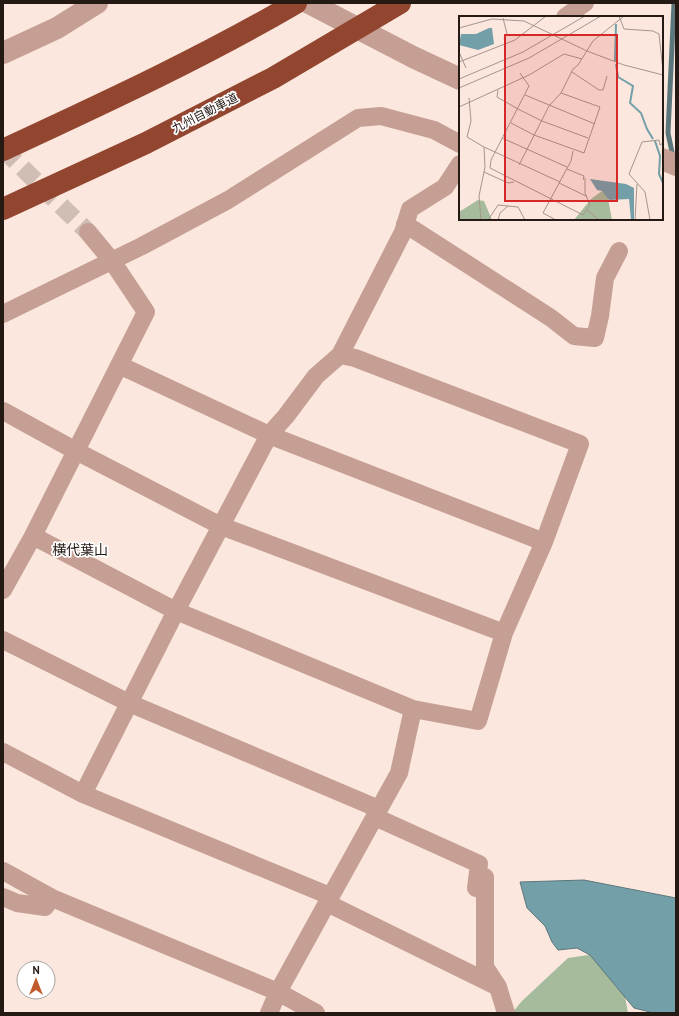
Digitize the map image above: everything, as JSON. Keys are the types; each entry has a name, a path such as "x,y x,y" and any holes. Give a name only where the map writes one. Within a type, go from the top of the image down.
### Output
{"highway":[{"path":"3,150 107,102 223,43 296,3"},
{"name":"九州自動車道","path":"3,209 146,143 273,78 400,3"}],"street":[{"path":"3,53 57,28 97,3"},
{"path":"309,3 459,80"},
{"path":"566,16 585,3"},
{"path":"3,314 142,246 228,200 358,118 382,116 434,130 459,143"},
{"path":"663,159 676,165"},
{"path":"83,794 220,526 269,435 286,416 316,376 340,355 403,232 410,209 445,187 459,166"},
{"path":"405,224 551,318 574,336 595,338 600,316 605,278 619,251"},
{"path":"3,590 33,536 146,312 112,261 88,232"},
{"path":"33,536 176,611 413,709 478,721 504,633 544,542 580,444 355,358 340,355"},
{"path":"119,365 269,435 544,542"},
{"path":"3,411 220,526 504,633"},
{"path":"3,640 129,703 377,813 479,864 485,967 498,987 506,1013"},
{"path":"268,1013 328,900 399,773 413,709"},
{"path":"3,752 83,794 328,900 498,987"},
{"path":"3,871 52,898 278,992 316,1013"},
{"path":"3,898 17,903 45,907 52,898"}],"green space":[{"path":"588,955 604,957 619,965 628,1013 512,1013 522,1001 568,958"}],"water":[{"path":"584,880 676,898 676,1013 654,1013 634,1008 590,955 577,948 558,950 552,942 545,926 527,908 520,882"}],"waterway":[{"path":"673,157 668,133 674,3"}],"tunnel":[{"path":"3,149 88,232"}],"district":[{"name":"横代葉山","path":"80,550"}]}
